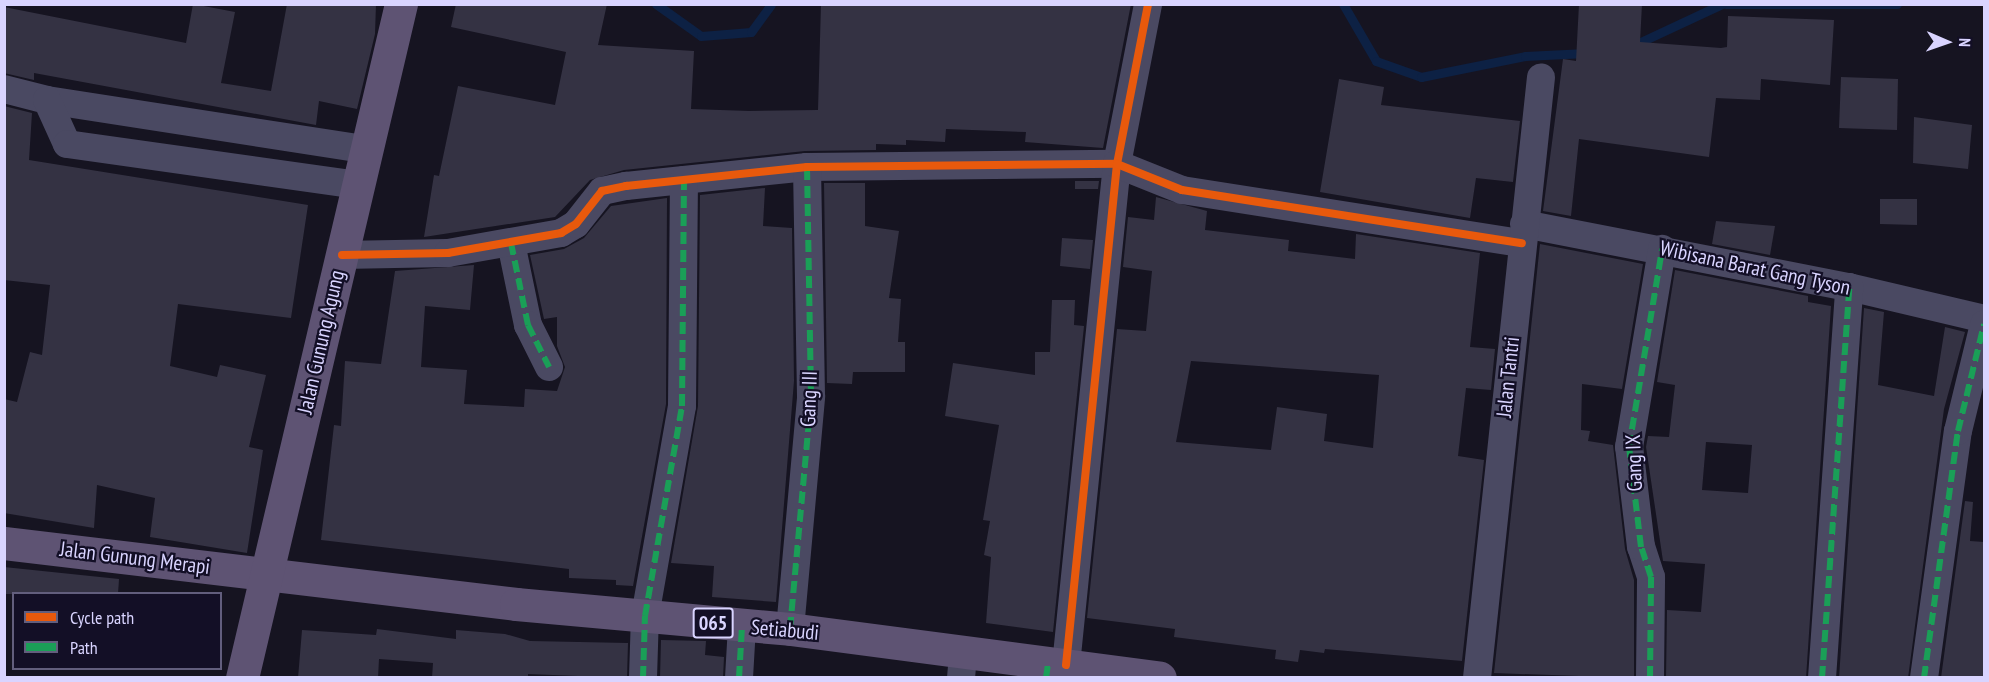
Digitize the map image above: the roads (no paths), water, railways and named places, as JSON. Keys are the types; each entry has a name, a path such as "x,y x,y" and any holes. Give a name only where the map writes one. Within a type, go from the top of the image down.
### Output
{"main road":[{"name":"Jalan Gunung Agung","path":"242,678 342,255 364,149 402,4"},
{"name":"Jalan Gunung Merapi","path":"4,543 265,574"},
{"name":"Setiabudi","path":"265,574 645,616 790,629 962,665 1053,668 1160,678"}],"street":[{"path":"1053,668 1117,164 1148,4"},
{"name":"Jalan Tantri","path":"1477,678 1541,77"},
{"path":"4,89 47,100 364,149"},
{"path":"47,100 67,144 357,185"},
{"path":"342,255 448,253 561,233 576,224 602,191 684,180 807,167 1117,164"},
{"name":"Wibisana Barat Gang Tyson","path":"1117,164 1182,190 1523,234 1662,249 1849,287 1984,319"},
{"name":"Gang III","path":"790,629 811,396 807,167"},
{"path":"643,678 645,616 681,406 684,180"},
{"path":"510,243 528,325 549,367"},
{"name":"Gang IX","path":"1650,678 1653,597 1641,547 1629,447 1662,249"},
{"path":"1822,678 1849,287"},
{"path":"1924,678 1958,431 1984,324"},
{"path":"739,678 741,626"}],"waterway":[{"path":"656,4 701,36 751,32 771,4"},
{"path":"1343,4 1376,61 1421,77 1525,56 1586,53"},
{"path":"1632,46 1722,4"},
{"path":"1726,4 1897,4"}]}
